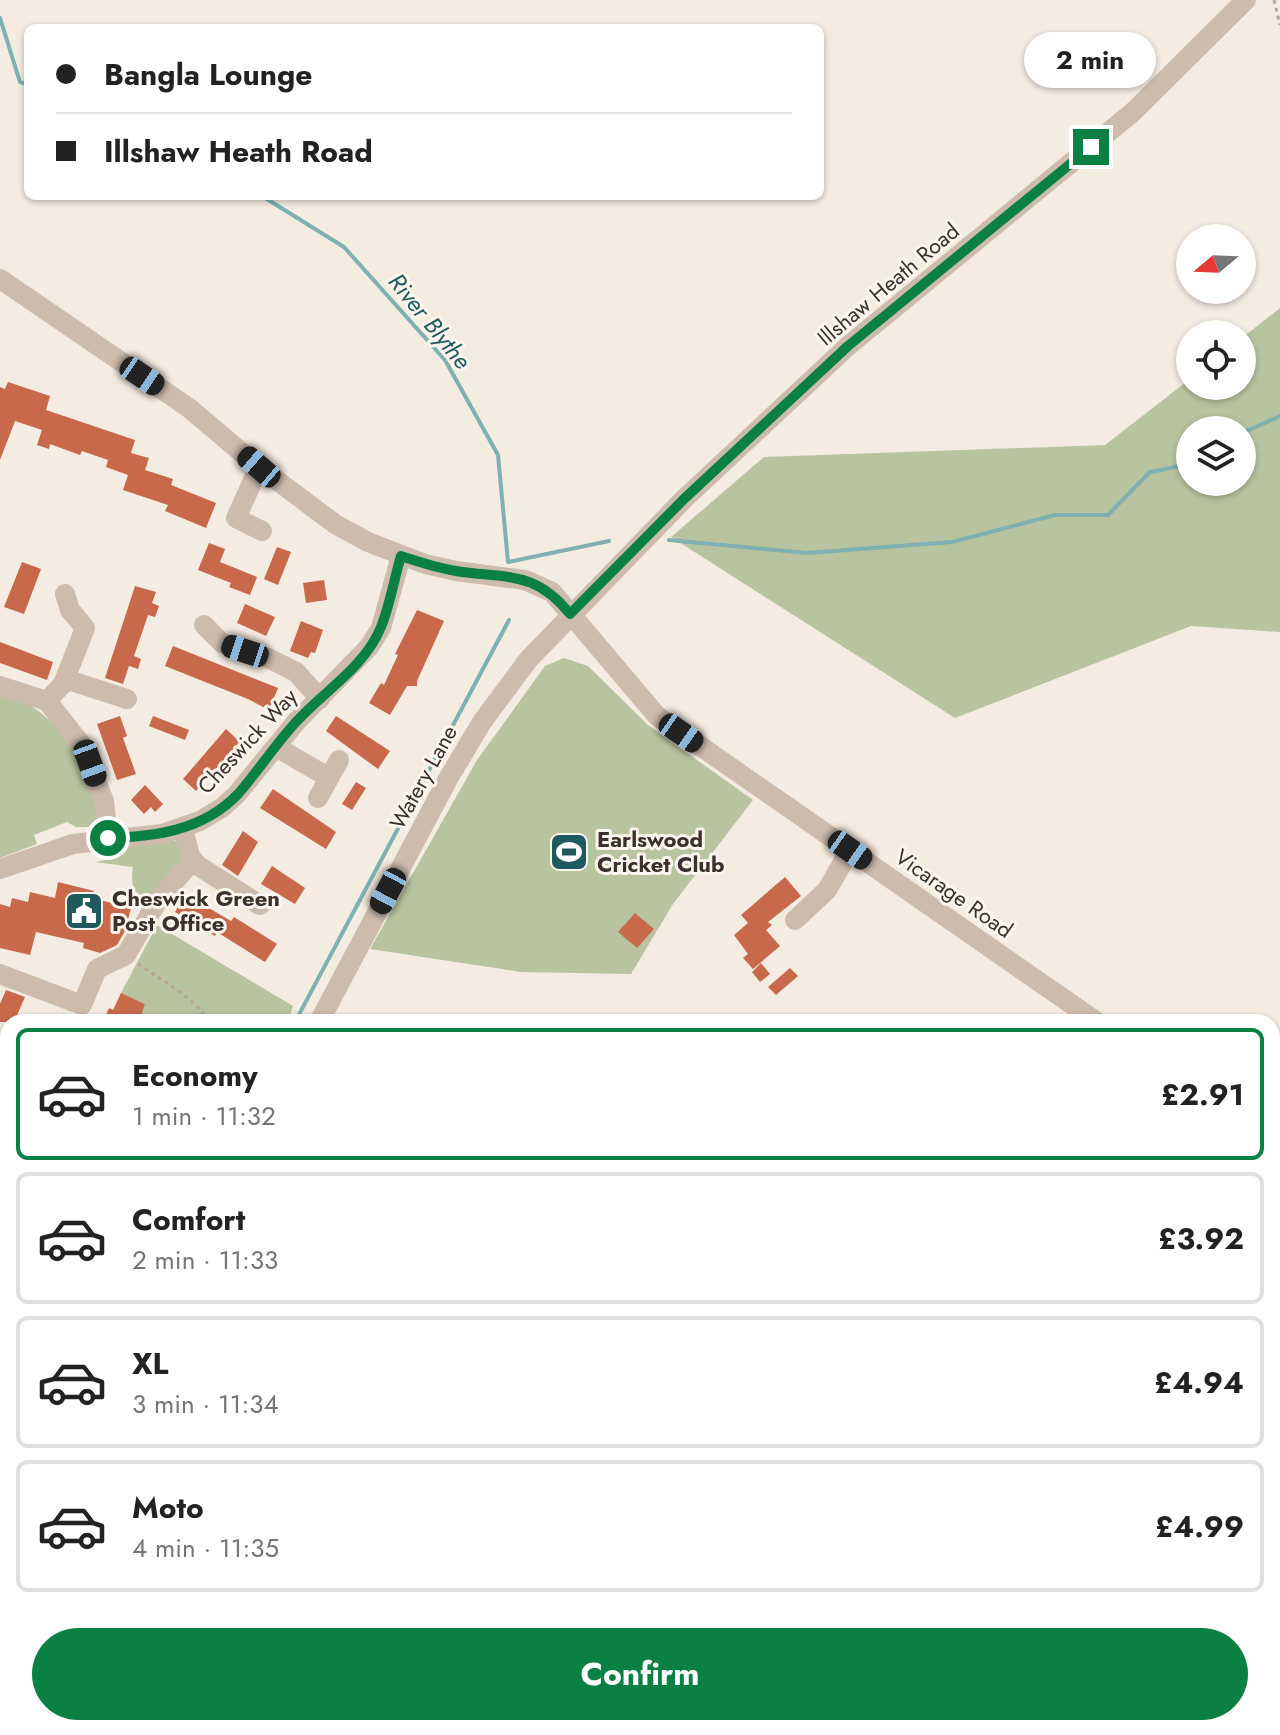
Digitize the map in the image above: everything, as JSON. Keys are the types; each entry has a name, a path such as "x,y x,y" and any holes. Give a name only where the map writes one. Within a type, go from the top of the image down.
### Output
{"street":[{"name":"Illshaw Heath Road","path":"570,614 684,499 848,346 1133,112 1246,0"},
{"name":"Vicarage Road","path":"0,279 189,408 259,467 335,524 401,556 456,571 503,576 540,585 552,592 657,716 1086,1014"},
{"path":"259,467 236,518 262,531"},
{"name":"Cheswick Way","path":"0,869 58,848 108,838 142,837 183,828 223,807 320,699 360,660 381,628 401,556"},
{"path":"47,701 65,679 85,628 70,610 65,594"},
{"name":"Watery Lane","path":"323,1014 406,856 482,722 528,660 570,614"},
{"path":"204,625 222,643 268,658 296,672 320,699"},
{"path":"65,679 127,699"},
{"path":"0,686 47,701 81,744 104,801 108,838"},
{"path":"276,747 334,768 318,798"},
{"path":"183,828 193,860 222,883 260,905"},
{"path":"795,920 827,890 850,850"},
{"path":"0,974 82,1005 97,969 126,955 157,902 193,860"}],"path":[{"path":"1274,0 1280,25"},
{"path":"126,955 205,1014"}],"green space":[{"path":"1280,308 1280,632 1191,626 955,718 671,537 764,457 1105,445 1176,390 1176,400 1256,400 1256,327"},
{"name":"Earlswood Cricket Club","path":"564,658 588,666 648,725 753,800 673,904 631,974 521,972 370,949 477,760 545,666"},
{"path":"0,694 30,705 57,727 68,741 86,770 96,804 97,821 89,827 76,827 67,822 34,835 37,844 0,858"},
{"path":"178,841 183,857 154,894 141,895 134,890 133,867 95,862 115,858 118,847"},
{"path":"157,925 293,1006 290,1014 141,1014 145,1004 121,993"}],"building":[{"path":"8,382 50,396 46,410 135,440 131,453 149,458 145,470 173,479 171,485 216,503 206,528 165,511 168,505 123,490 128,475 106,467 108,460 82,451 80,455 50,444 49,449 37,445 42,430 15,421 0,460 0,387 5,389"},
{"path":"209,543 225,549 220,562 257,577 250,595 229,587 231,583 198,570"},
{"path":"277,547 291,552 278,585 264,579"},
{"path":"22,562 41,569 24,614 4,607"},
{"path":"324,580 327,600 306,603 303,583"},
{"path":"135,586 156,592 152,603 159,606 155,617 148,615 134,656 141,659 138,669 129,666 123,684 105,678"},
{"path":"245,604 275,617 266,636 237,623"},
{"path":"417,610 444,621 417,686 407,686 390,715 369,703 381,683 384,685 398,655 395,654"},
{"path":"301,621 323,630 315,653 311,652 308,658 290,651"},
{"path":"0,642 53,662 47,680 0,663"},
{"path":"173,646 278,688 269,710 165,666"},
{"path":"120,716 127,736 123,738 136,774 117,780 97,724"},
{"path":"153,716 189,730 185,740 149,726"},
{"path":"336,716 390,751 378,769 326,731"},
{"path":"226,729 240,742 196,791 183,779"},
{"path":"356,782 366,788 352,810 342,804"},
{"path":"145,785 163,804 155,812 151,807 144,814 131,800"},
{"path":"273,789 336,832 326,849 260,808"},
{"path":"243,831 258,842 238,876 222,865"},
{"path":"272,866 305,888 295,904 261,884"},
{"path":"785,877 801,896 768,922 772,925 766,930 780,946 753,969 743,958 748,954 734,935 748,923 741,915"},
{"path":"58,882 94,891 92,898 131,908 125,931 117,945 100,953 83,948 84,943 36,932 30,955 0,948 0,904 10,907 12,898 28,902 30,892 55,898"},
{"path":"185,894 231,921 234,917 277,944 265,962 217,932 215,936 175,912"},
{"path":"635,913 654,929 637,948 618,932"},
{"path":"761,963 770,974 760,982 752,972"},
{"path":"790,968 798,976 776,995 768,987"},
{"path":"6,990 25,997 18,1014 0,1014 0,1004"},
{"path":"121,993 145,1004 142,1014 106,1014 109,1008 113,1010"}],"waterway":[{"name":"River Blythe","path":"0,18 20,82 24,84"},
{"name":"River Blythe","path":"268,200 344,247 445,360 498,455 508,562 609,541"},
{"path":"1256,427 1280,416"},
{"path":"669,540 807,553 952,542 1055,515 1108,515 1150,472 1176,467"},
{"name":"River Blythe","path":"299,1014 509,620"}],"place":[{"name":"Earlswood Cricket Club","path":"569,852"},
{"name":"Cheswick Green Post Office","path":"84,911"}],"route":[{"path":"108,838 142,837 183,828 213,814 237,794 296,722 360,660 369,647 381,628 401,556 456,571 503,576 540,585 552,592 570,614 684,499 848,346 1091,147"}]}
